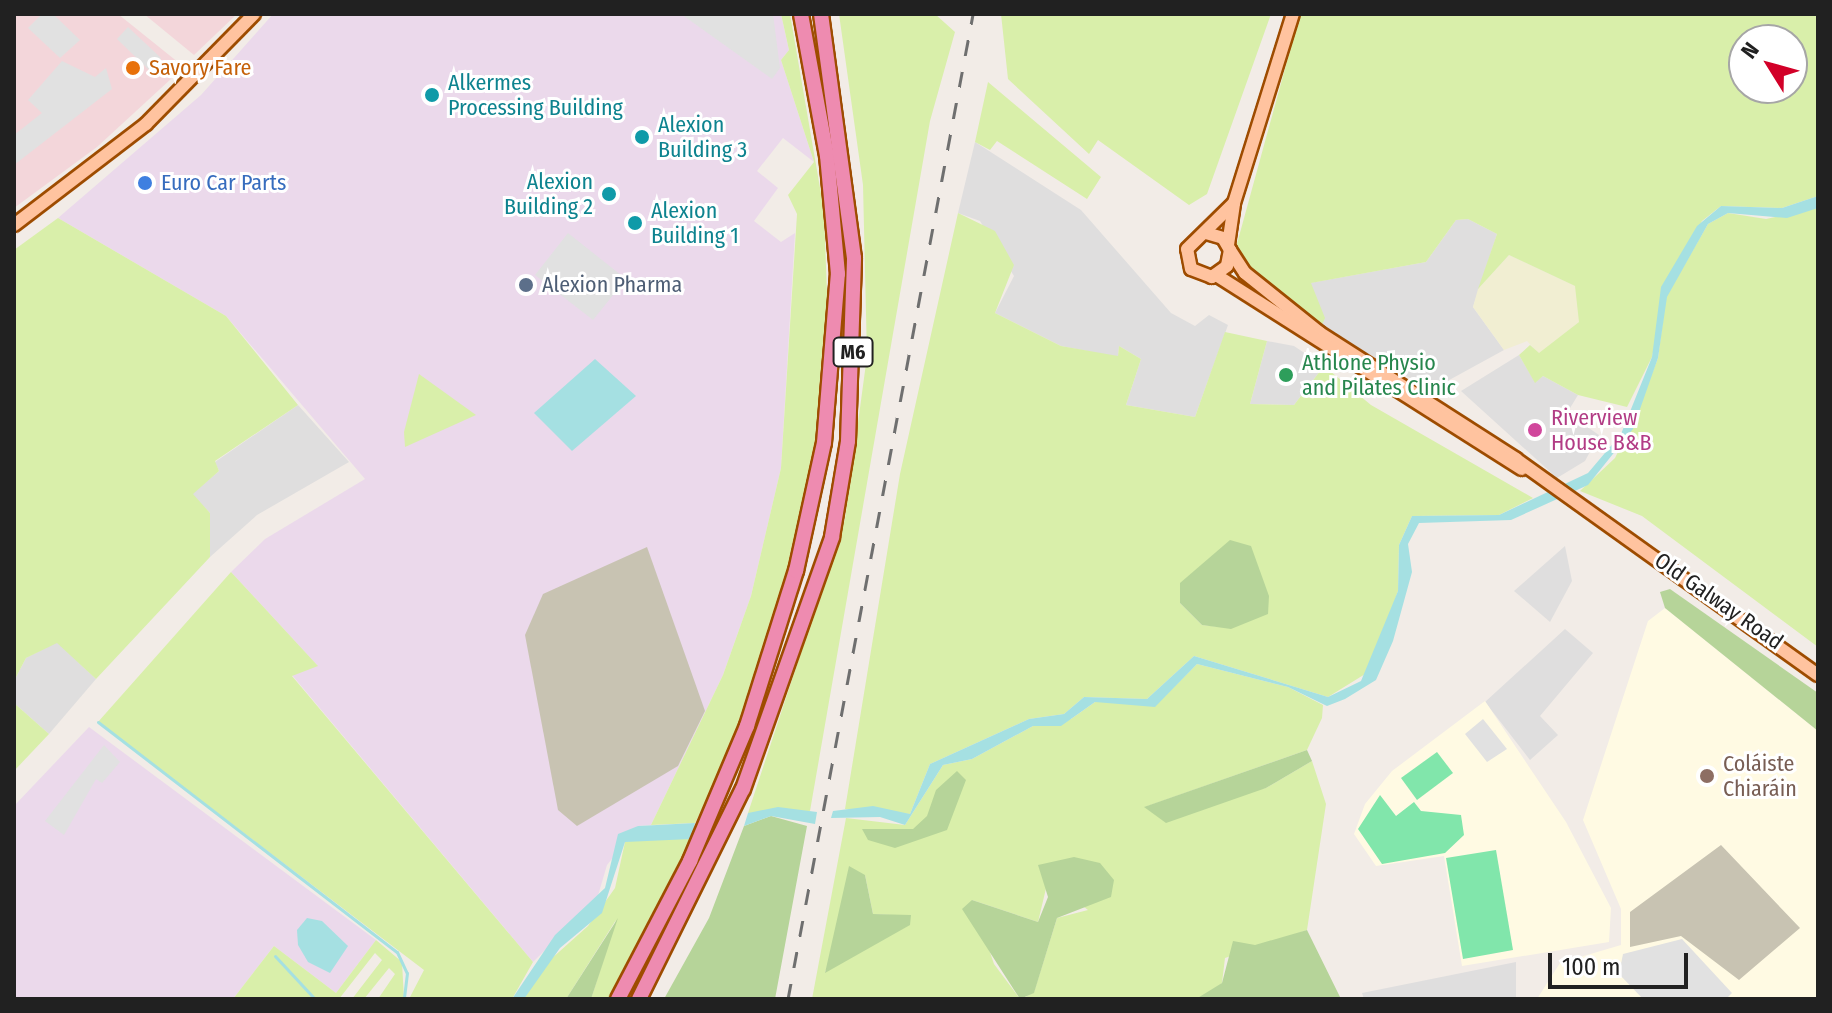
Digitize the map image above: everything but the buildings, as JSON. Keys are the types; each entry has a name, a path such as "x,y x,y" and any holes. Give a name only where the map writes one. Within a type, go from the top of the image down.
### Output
{"highway":[{"name":"M6","path":"618,999 690,861 747,726 796,571 824,443 838,274 827,156 801,14"},
{"name":"M6","path":"639,999 743,789 832,537 848,441 854,258 821,14"}],"main road":[{"path":"14,225 146,124 254,14"},
{"path":"1216,275 1229,247 1234,203 1293,14"},
{"path":"1234,203 1206,233 1188,244 1187,263 1197,274 1216,275 1522,469"},
{"path":"1206,233 1229,247 1245,273 1320,333 1522,469"},
{"name":"Old Galway Road","path":"1522,469 1617,532 1818,675"}],"shaded area":[{"path":"14,14 118,14 184,67 97,147 14,208"},
{"path":"42,14 53,14 80,40 60,58 28,28"},
{"path":"144,14 237,14 194,55"},
{"path":"273,14 781,14 789,50 781,60 814,162 783,138 757,171 778,188 754,221 781,242 795,233 781,468 751,596 723,675 651,825 638,826 607,865 597,899 533,962 292,675 317,665 231,572 265,539 365,479 226,316 58,218 201,95"},
{"path":"681,14 773,14 780,68 772,79"},
{"path":"128,27 161,58 149,70 117,39"},
{"path":"62,61 95,77 106,68 112,89 14,165 14,135 42,113 28,100"},
{"path":"975,142 1081,210 1171,313 1195,326 1209,315 1228,325 1195,417 1126,405 1141,359 1119,346 1118,357 1061,346 995,313 1014,276 980,221 958,213"},
{"path":"1468,219 1497,234 1473,307 1504,350 1431,390 1321,327 1310,283 1426,262 1456,220"},
{"path":"568,233 626,279 593,320 535,275"},
{"path":"1509,255 1575,286 1582,306 1579,322 1539,354 1527,341 1504,350 1473,307 1478,289"},
{"path":"1267,341 1294,346 1324,366 1294,405 1250,404"},
{"path":"1519,355 1535,382 1543,376 1578,395 1567,413 1599,435 1585,461 1557,478 1461,391"},
{"path":"298,405 349,462 257,515 210,557 210,513 192,494 219,471 215,462"},
{"path":"1565,546 1572,581 1550,622 1514,591"},
{"path":"647,547 705,711 678,766 577,826 558,810 525,635 543,594"},
{"name":"Coláiste Chiaráin","path":"1665,608 1818,731 1818,999 1537,999 1560,963 1621,945 1621,909 1583,820 1648,621"},
{"path":"1565,629 1593,653 1540,716 1558,735 1530,760 1485,702"},
{"path":"57,642 96,679 49,734 14,703 14,681 26,658"},
{"path":"1485,701 1566,822 1611,908 1609,942 1462,966 1444,856 1376,866 1354,834 1365,804 1392,771"},
{"path":"1483,719 1507,749 1487,762 1465,734"},
{"path":"89,727 376,940 336,993 274,946 233,999 14,999 14,806"},
{"path":"104,745 120,762 102,783 96,779 64,835 45,821"},
{"path":"1721,845 1800,928 1739,980 1681,936 1630,947 1630,912"},
{"path":"1682,939 1732,993 1726,999 1643,999 1619,974 1623,954"},
{"path":"1516,962 1516,999 1364,999 1362,993"}],"green space":[{"path":"781,14 790,14 824,211 828,322 812,475 787,584 725,764 695,823 651,825 723,675 751,596 781,468 797,214 788,195 814,162 781,60 789,50"},
{"path":"839,14 935,14 955,32 930,121 810,811 748,813 845,519 867,356 863,185"},
{"path":"1001,14 1271,14 1207,194 1189,205 1098,140 1089,154 1008,79"},
{"path":"1300,14 1818,14 1818,196 1782,208 1721,206 1702,221 1669,277 1652,357 1627,407 1578,395 1543,376 1535,383 1519,355 1530,345 1539,353 1579,322 1575,286 1509,255 1478,289 1497,234 1468,219 1456,220 1426,262 1311,283 1325,318 1321,327 1255,278 1235,251"},
{"path":"988,82 1101,177 1087,199 997,141 990,150 975,142"},
{"path":"1818,208 1818,647 1642,516 1580,491 1615,458 1637,413 1658,358 1666,297 1708,224 1728,213 1766,219"},
{"path":"958,213 995,231 1014,265 995,313 1061,346 1118,356 1119,346 1141,359 1126,405 1195,417 1225,332 1267,341 1250,404 1294,405 1324,366 1371,405 1533,498 1499,515 1412,516 1399,545 1398,591 1370,671 1328,697 1194,656 1147,699 1084,697 1064,714 1029,719 930,764 910,814 845,809 900,474","holes":["1180,583 1231,628 1202,625 1180,603"]},
{"path":"58,218 226,316 298,405 215,461 219,471 193,494 210,513 210,557 96,679 57,643 26,658 14,681 14,250"},
{"path":"419,374 476,415 405,447 404,432"},
{"path":"1230,540 1251,546 1269,596 1268,614 1231,629 1202,625 1180,603 1180,583"},
{"path":"231,572 318,666 292,676 533,962 512,999 409,999 424,970 98,722"},
{"path":"1670,589 1818,693 1818,731 1665,608 1660,592"},
{"path":"1197,664 1288,687 1323,705 1322,718 1307,750 1145,807 1266,788 1312,761 1326,804 1307,930 1225,958 1222,983 1205,998 1022,999 1034,992 1057,918 1088,910 1048,880 1038,922 972,900 994,964 1020,999 812,999 846,818 905,825 943,765 972,759 1033,726 1071,719 1095,702 1159,702","holes":["865,875 873,914 910,916 910,924 825,972"]},
{"path":"14,703 49,734 14,771"},
{"path":"1307,750 1312,761 1266,788 1166,823 1144,807"},
{"path":"1437,752 1453,773 1417,800 1401,778"},
{"path":"957,771 966,780 947,830 895,848 868,840 862,829 913,829 927,816 936,790"},
{"path":"1380,795 1396,816 1414,802 1421,811 1461,815 1464,835 1445,853 1382,864 1358,829"},
{"path":"771,816 807,826 775,999 664,999 709,918 744,826"},
{"path":"647,837 691,839 613,999 591,999 616,920 566,999 524,999 541,968 588,926 615,888 625,842"},
{"path":"1496,850 1513,950 1463,959 1446,858"},
{"path":"1074,857 1100,863 1114,880 1111,897 1057,918 1034,993 1020,999 962,909 972,900 1038,922 1048,897 1038,865"},
{"path":"849,866 865,875 873,914 911,915 910,925 825,973"},
{"path":"618,918 591,999 566,999"},
{"path":"1307,930 1341,999 1196,999 1222,983 1233,941 1255,945"},
{"path":"376,940 402,962 404,999 378,999 395,974 389,968 364,999 352,999 382,960 375,953 339,999 233,999 274,946 336,993"}],"water":[{"path":"1818,196 1818,208 1787,218 1728,213 1708,224 1667,297 1658,358 1633,429 1588,485 1511,520 1419,523 1408,544 1412,572 1393,641 1376,680 1327,706 1288,687 1197,664 1155,707 1095,702 1061,726 1033,726 972,759 943,765 905,825 880,817 831,818 833,811 873,806 910,814 930,764 1029,719 1064,714 1084,697 1147,699 1194,656 1328,697 1361,681 1398,591 1399,545 1412,516 1499,515 1588,473 1621,434 1652,357 1661,287 1697,226 1721,206 1782,208"},
{"path":"595,359 636,396 572,451 534,413"},
{"path":"778,807 817,812 815,824 771,816 744,826 748,813"},
{"path":"695,823 691,839 625,842 602,913 560,948 524,999 512,999 555,935 605,888 618,834 638,826"},
{"path":"307,918 322,921 348,946 330,973 308,962 298,945 297,930"}],"waterway":[{"path":"98,722 397,952 407,973 404,999"},
{"path":"275,956 315,999"}],"railway":[{"path":"788,999 973,14"}],"place":[{"name":"Savory Fare","path":"133,68"},
{"name":"Alkermes Processing Building","path":"432,95"},
{"name":"Alexion Building 3","path":"642,137"},
{"name":"Euro Car Parts","path":"145,183"},
{"name":"Alexion Building 2","path":"609,194"},
{"name":"Alexion Building 1","path":"635,223"},
{"name":"Alexion Pharma","path":"526,285"},
{"name":"Athlone Physio and Pilates Clinic","path":"1286,375"},
{"name":"Riverview House B&B","path":"1535,430"},
{"name":"Coláiste Chiaráin","path":"1707,776"}]}
